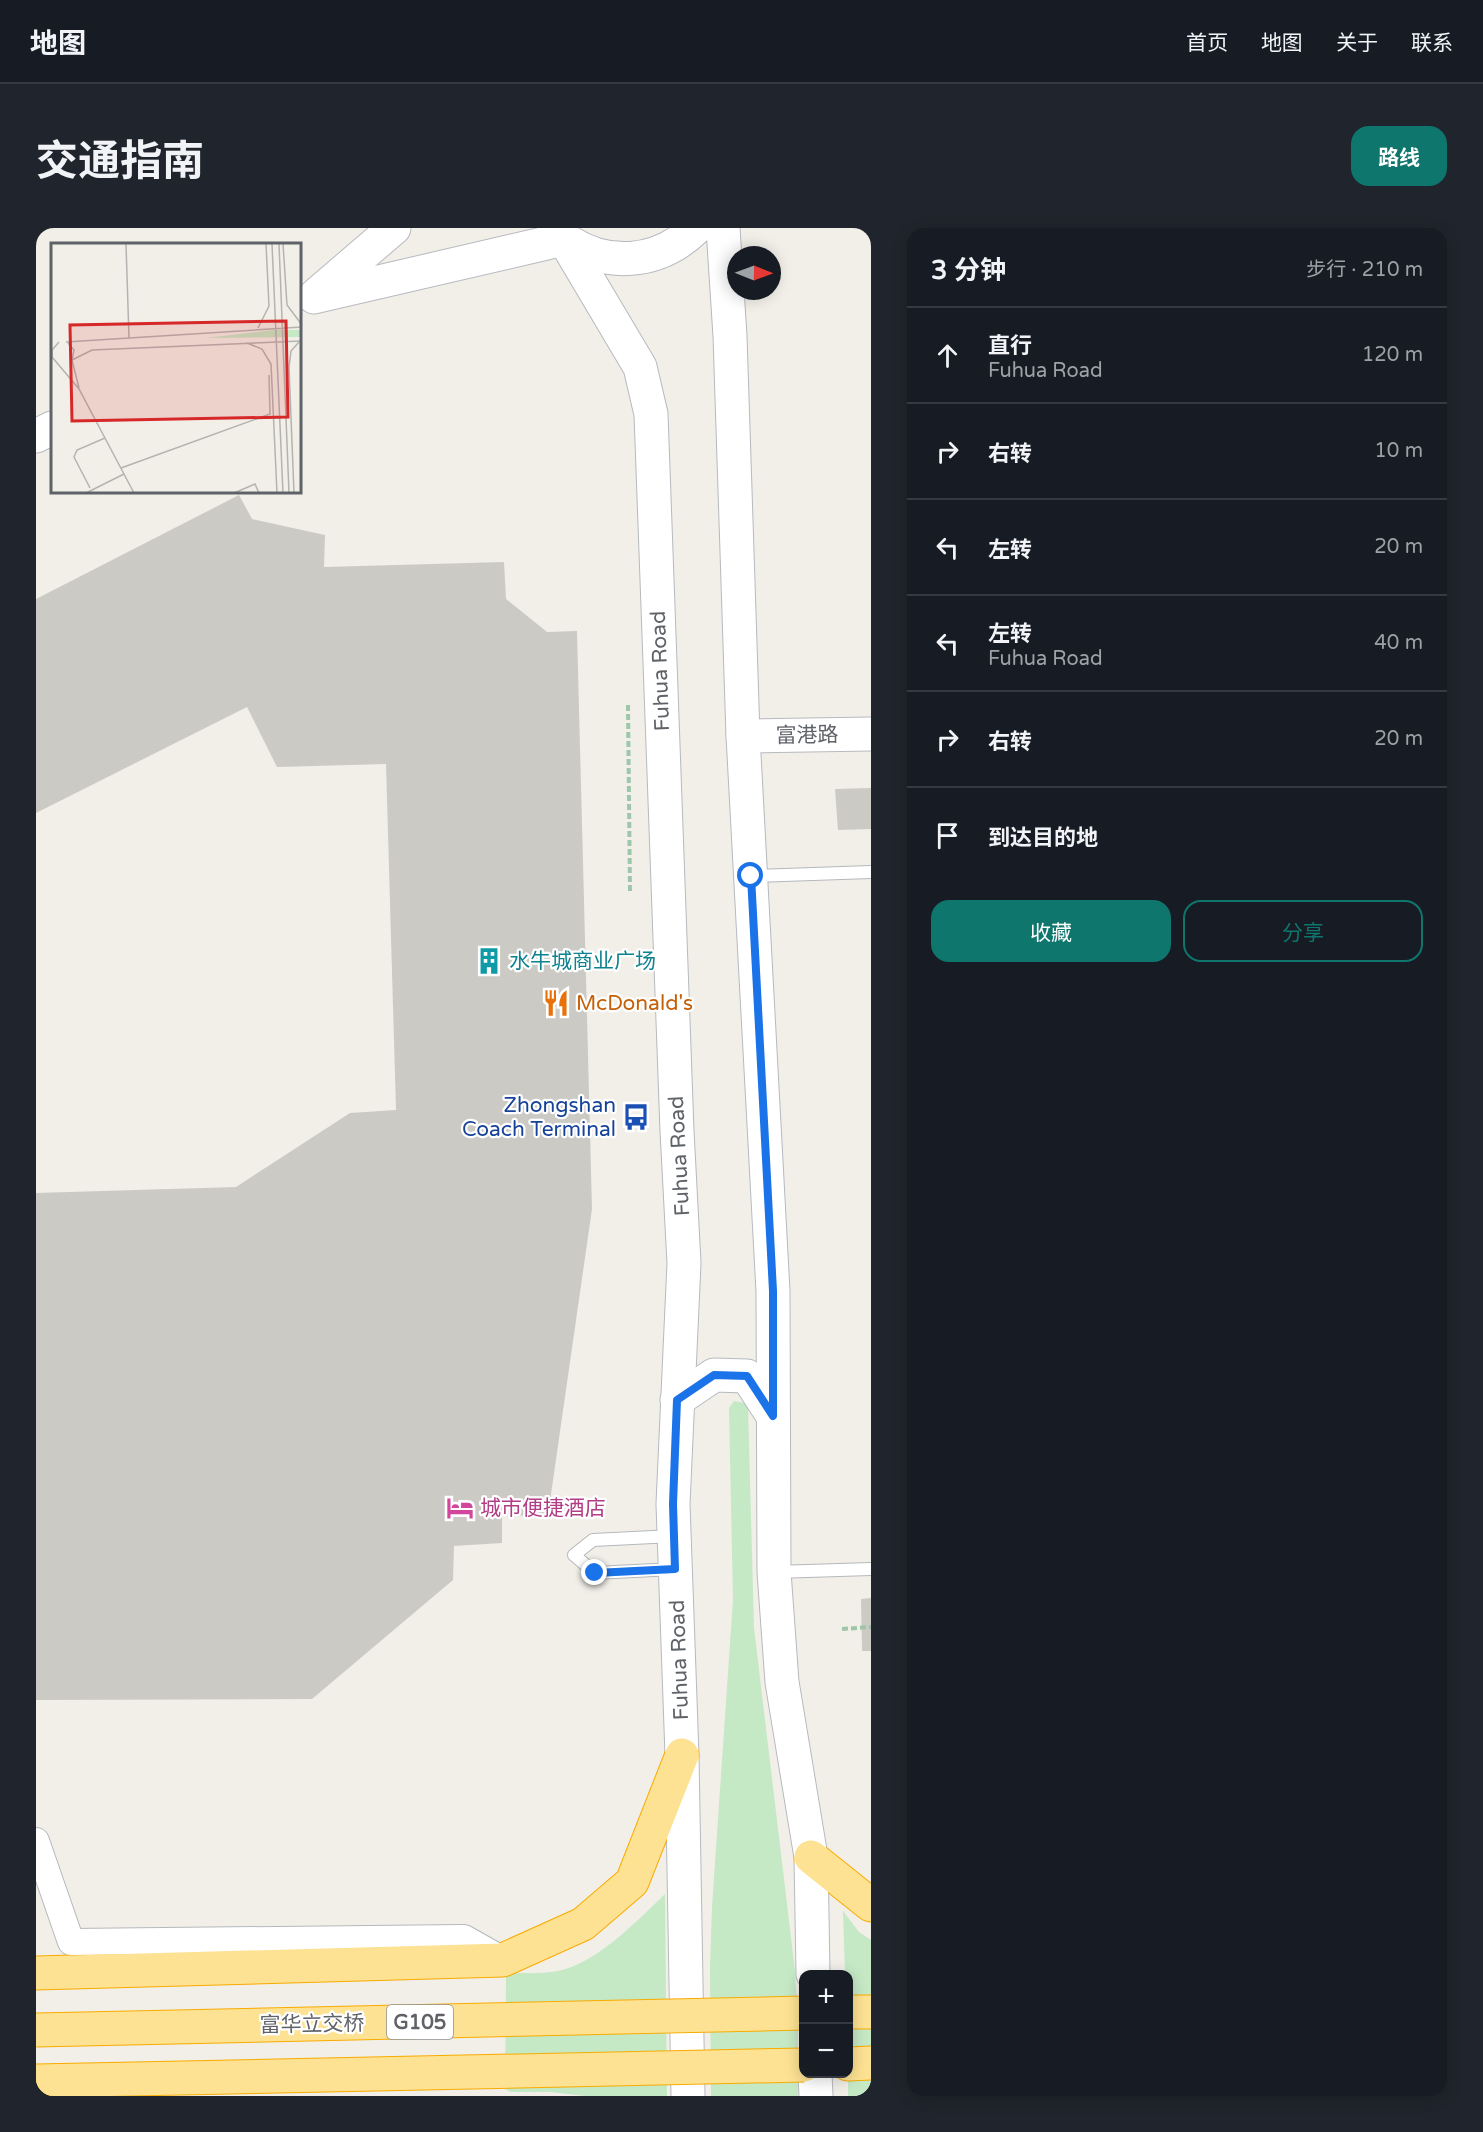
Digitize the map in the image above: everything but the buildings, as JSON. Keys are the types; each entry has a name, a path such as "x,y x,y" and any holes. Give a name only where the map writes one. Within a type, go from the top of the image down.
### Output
{"highway":[{"path":"36,1973 503,1960 583,1924 632,1882 682,1755"},
{"path":"811,1857 871,1905"},
{"path":"853,2012 871,2012"},
{"name":"富华立交桥","path":"36,2030 799,2013"},
{"path":"853,2064 871,2064"},
{"path":"36,2082 799,2065"}],"main road":[{"path":"307,300 394,228"},
{"path":"307,300 558,233 592,254 623,260 655,255 683,241 696,228"},
{"path":"723,228 730,336 743,736 773,1291 774,1572 782,1682 811,1857 813,1970"},
{"name":"Fuhua Road","path":"558,233 640,367 651,414 677,1131 684,1263 673,1504 682,1755 688,2096"},
{"path":"36,436 51,428"},
{"name":"富港路","path":"743,736 871,734"},
{"path":"677,1400 714,1375 747,1376 773,1416"},
{"path":"815,2078 816,2096"}],"street":[{"path":"36,1841 71,1942 464,1938 503,1960"}],"lane":[{"path":"751,876 871,872"},
{"path":"674,1536 593,1540 574,1555 595,1573 675,1569"},
{"path":"774,1572 871,1569"}],"path":[{"path":"628,696 630,893"},
{"path":"842,1629 871,1627"}],"green space":[{"path":"734,1401 745,1403 748,1407 754,1628 795,1971 798,2096 711,2096 712,1907 733,1600 729,1408"},
{"path":"665,1894 667,2096 585,2096 551,2092 511,2092 505,2089 506,1977 512,1973 541,1973 573,1967 616,1940"},
{"path":"843,1911 859,1932 871,1940 871,2096 848,2096 848,2078 853,2078 853,1970 845,1970"}],"place":[{"name":"水牛城商业广场","path":"489,961"},
{"name":"McDonald's","path":"556,1003"},
{"name":"Zhongshan Coach Terminal","path":"636,1117"},
{"name":"城市便捷酒店","path":"460,1508"}],"route":[{"path":"595,1573 675,1569 673,1504 677,1400 714,1375 747,1376 773,1416 773,1291 751,876"}]}
